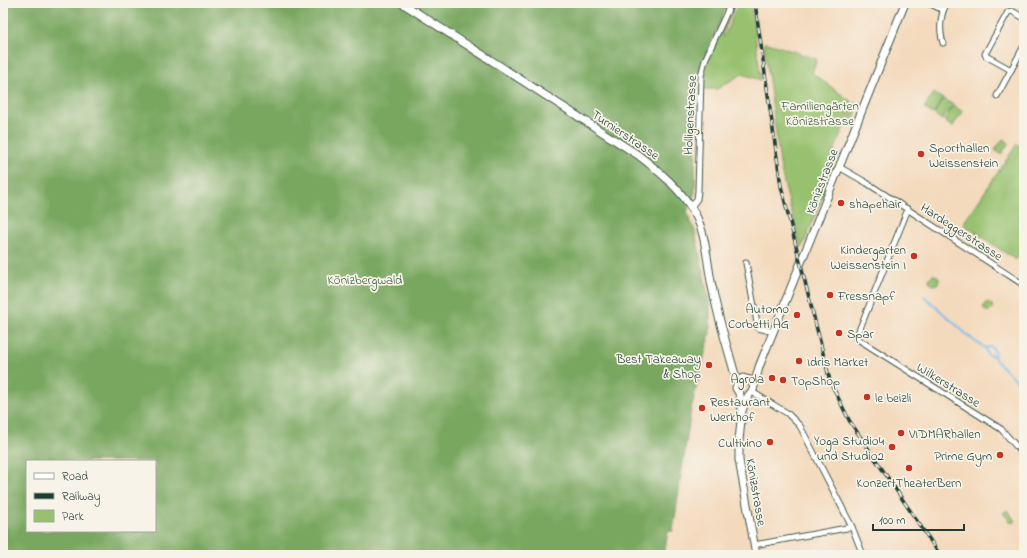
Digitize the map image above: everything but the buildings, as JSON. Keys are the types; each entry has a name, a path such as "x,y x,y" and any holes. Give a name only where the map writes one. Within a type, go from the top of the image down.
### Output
{"main road":[{"name":"Turnierstrasse","path":"402,3 638,155 668,179 691,207 701,228 713,291 732,364 743,380"},
{"name":"Könizstrasse","path":"756,555 739,455 742,410 906,3"},
{"name":"Könizstrasse","path":"748,392 736,391 743,380 759,367"},
{"path":"743,380 748,392"}],"street":[{"name":"Holligenstrasse","path":"691,207 697,199 698,191 700,89 702,70 731,3"},
{"path":"929,3 943,10"},
{"path":"943,43 941,35 943,10 947,3"},
{"path":"1011,70 985,54 1008,12 1012,11 1024,18"},
{"path":"997,96 1024,46"},
{"name":"Hardeggerstrasse","path":"839,167 867,183 1024,284"},
{"name":"Hardeggerstrasse","path":"856,338 908,209"},
{"path":"746,263 758,328 774,332"},
{"name":"Wilkerstrasse","path":"856,338 1001,429 1024,455"},
{"path":"748,392 788,413 800,426 852,527 863,555"},
{"path":"754,545 852,527"}],"green space":[{"name":"Könizbergwald","path":"3,3 728,3 700,70 697,84 695,193 687,212 695,231 710,306 710,333 691,409 673,531 668,531 664,555 3,555"},
{"path":"736,3 722,35 724,36 739,3 751,3 761,80 742,74 717,89 703,89 706,66 734,4"},
{"name":"Familiengärten Könizstrasse","path":"764,43 817,59 812,73 853,103 824,177 826,178 832,164 834,168 802,248 781,171"},
{"path":"934,93 943,99 933,114 924,108"},
{"path":"944,99 953,105 942,120 934,114"},
{"path":"855,103 859,105 852,123 848,121"},
{"path":"954,106 963,112 952,127 944,121"},
{"path":"1003,139 1009,143 1001,154 995,150"},
{"path":"1017,144 1024,149 1024,249 1016,260 963,224"},
{"path":"932,275 936,275 938,276 938,284 932,285 929,282 929,278"},
{"path":"986,303 990,303 992,307 990,311 986,311 984,309 984,305"},
{"path":"1008,510 1015,521 1012,523 1003,513"}],"waterway":[{"path":"924,296 973,340 985,348 988,355 994,356 996,361 1024,387"},
{"path":"985,348 993,348 995,353 994,356"}],"railway":[{"path":"755,3 781,186 830,381 849,420 940,555"}],"place":[{"name":"Sporthallen Weissenstein","path":"921,154"},
{"name":"shapehair","path":"841,203"},
{"name":"Kindergarten Weissenstein I","path":"914,256"},
{"name":"Fressnapf","path":"830,295"},
{"name":"Automo Corbetti AG","path":"797,315"},
{"name":"Spar","path":"839,333"},
{"name":"Idris Market","path":"799,361"},
{"name":"Best Takeaway & Shop","path":"709,365"},
{"name":"Agrola","path":"772,378"},
{"name":"TopShop","path":"783,380"},
{"name":"le beizli","path":"867,397"},
{"name":"Restaurant Werkhof","path":"702,408"},
{"name":"VIDMARhallen","path":"901,433"},
{"name":"Cultivino","path":"770,442"},
{"name":"Yoga Studio4 und Studio2","path":"892,447"},
{"name":"Prime Gym","path":"1000,455"},
{"name":"KonzertTheaterBern","path":"909,468"}]}
